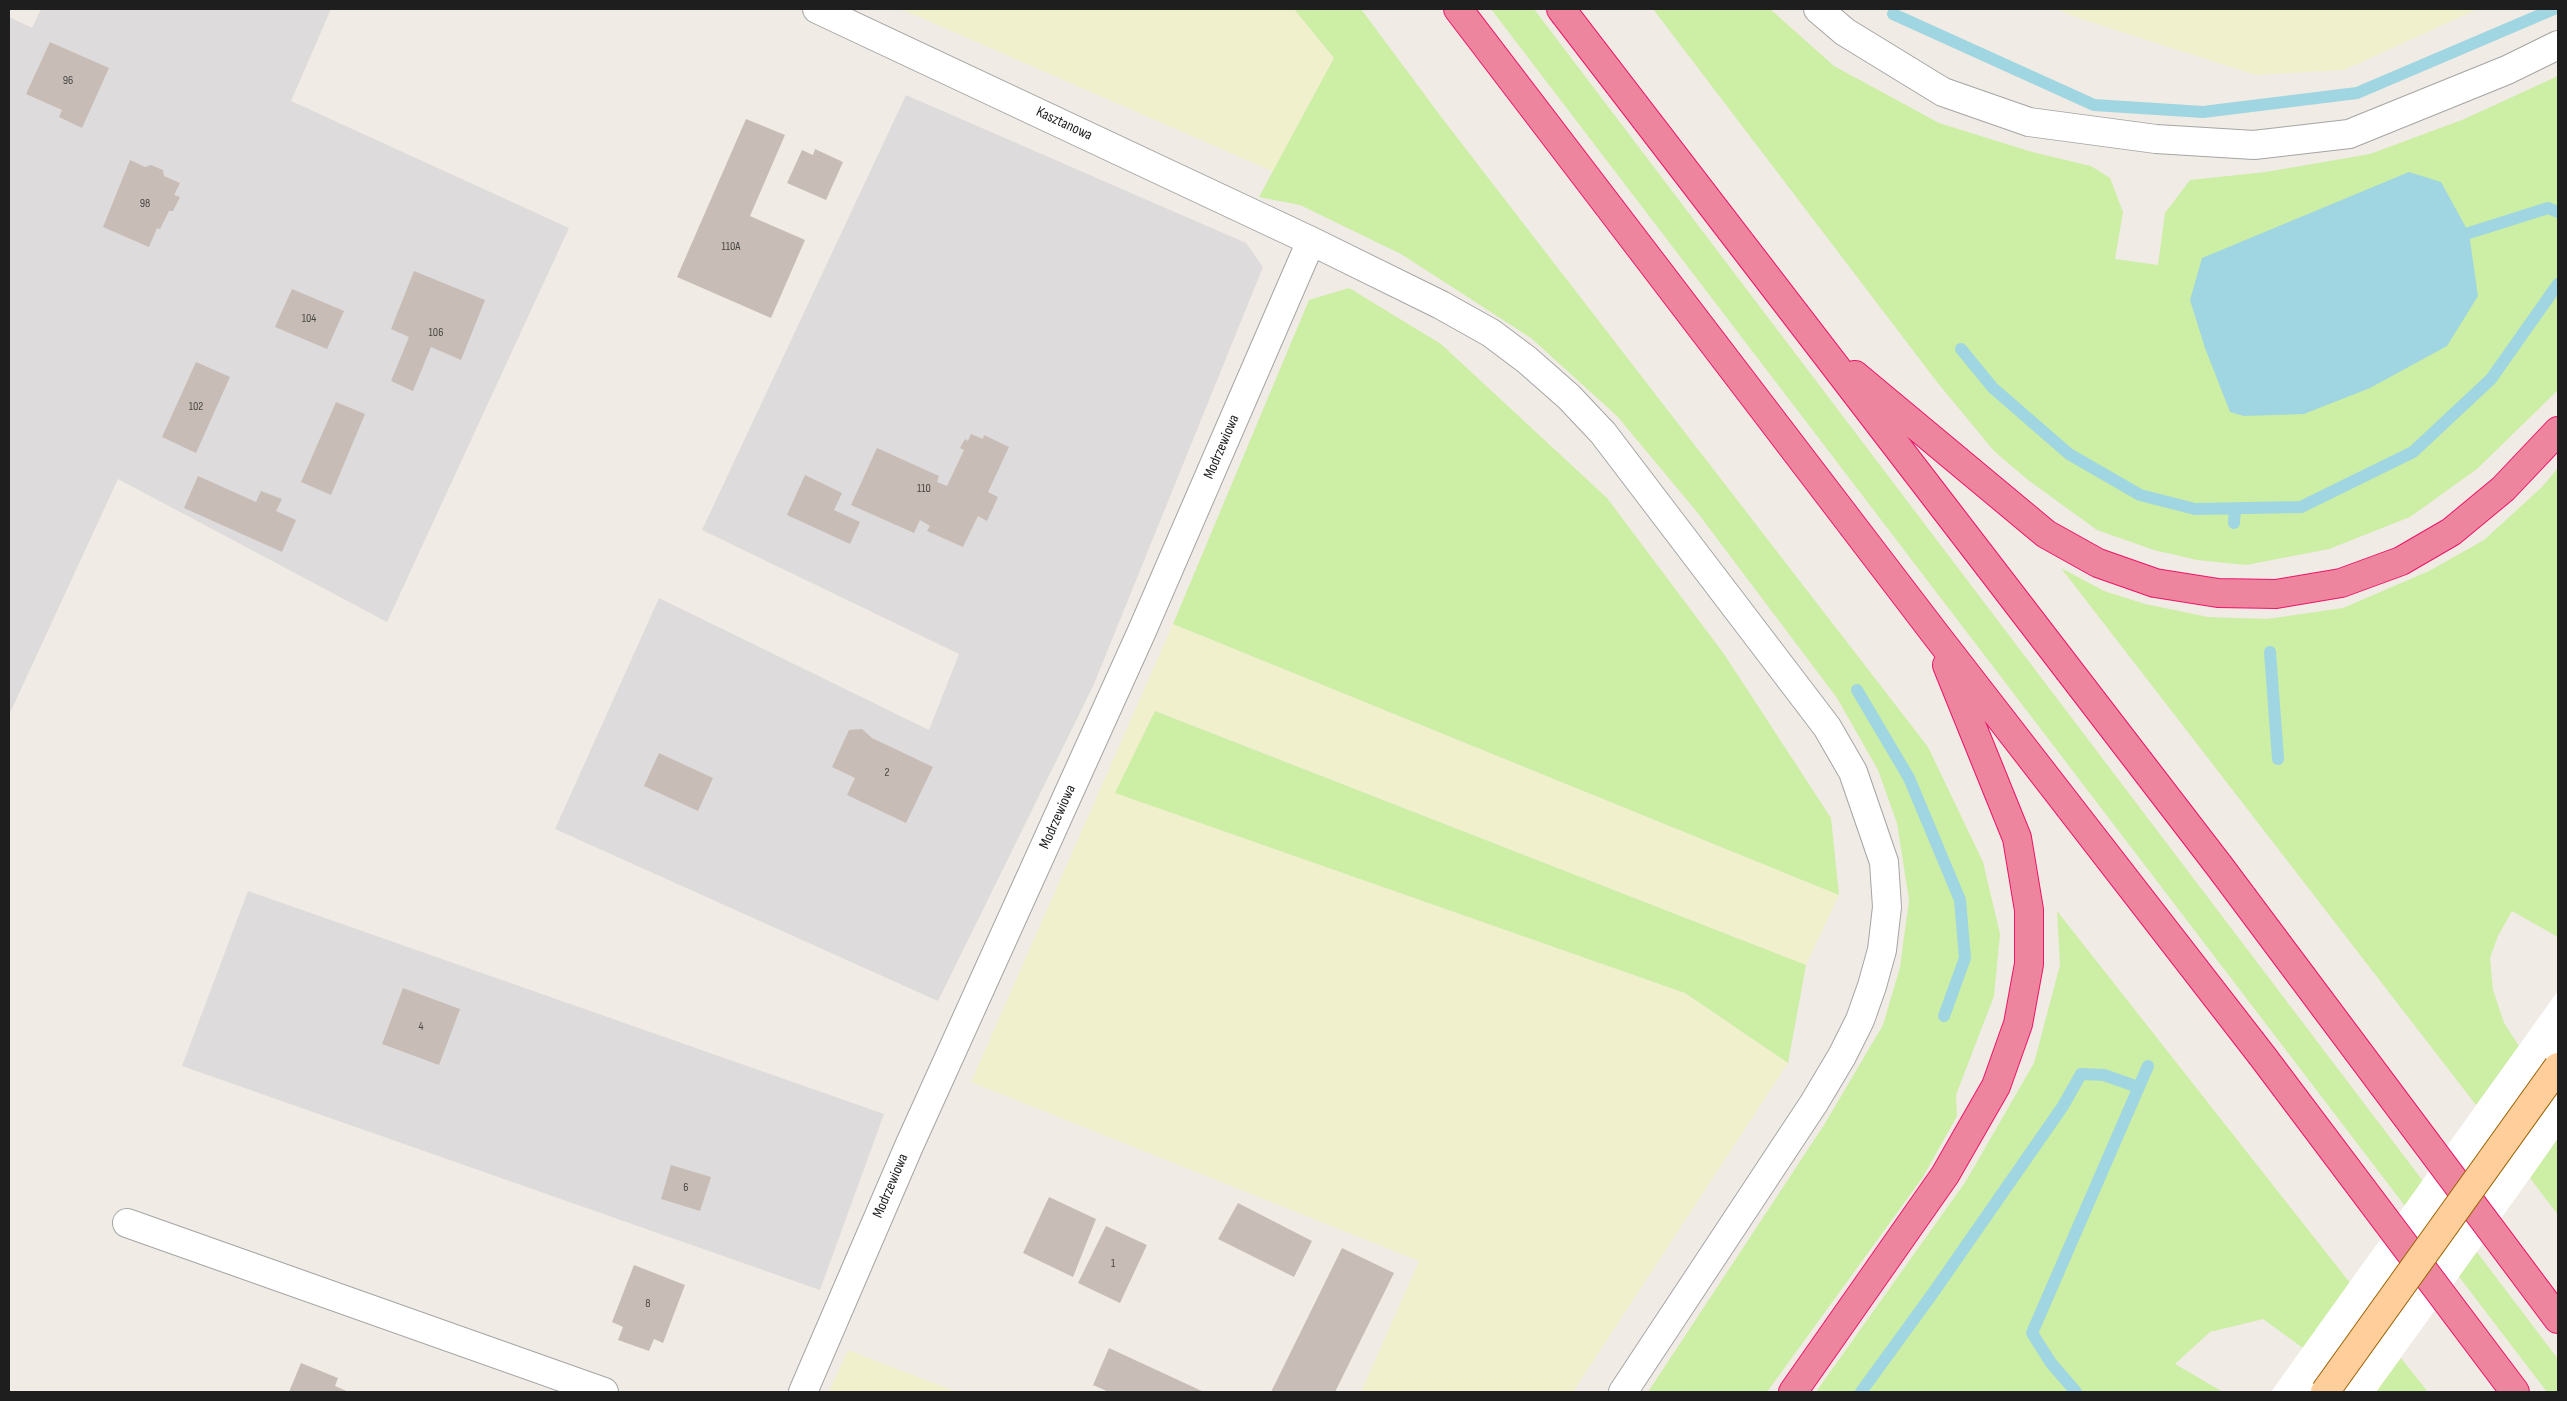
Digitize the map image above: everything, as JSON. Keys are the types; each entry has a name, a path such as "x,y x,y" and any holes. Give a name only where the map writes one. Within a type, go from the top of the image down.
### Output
{"highway":[{"path":"1458,9 1936,635 2263,1057 2515,1392"},
{"path":"1562,9 2220,867 2558,1319"},
{"path":"1816,342 2046,534 2098,563 2155,583 2218,593 2276,594 2341,583 2400,561 2451,532 2503,489 2558,431"},
{"path":"1793,1392 1946,1175 1996,1086 2018,1024 2029,964 2029,910 2017,838 1936,635"}],"main road":[{"path":"2325,1392 2558,1067"}],"street":[{"name":"Kasztanowa","path":"817,9 1311,241 1441,305 1491,333 1527,360 1569,397 1603,433 1827,727 1853,772 1884,862 1887,907 1882,950 1860,1020 1842,1056 1814,1103 1624,1392"},
{"path":"1818,9 1845,32 1943,92 2029,122 2156,139 2254,145 2349,134 2508,70 2558,45"},
{"name":"Modrzewiowa","path":"803,1392 909,1146 1142,631 1311,241"},
{"path":"127,1223 604,1392"}],"shaded area":[{"path":"41,9 331,9 291,101 569,228 387,622 118,479 9,715 9,17 32,28"},
{"path":"906,95 1246,243 1263,267 1094,684 938,1001 555,829 659,598 929,730 959,654 702,530"},
{"path":"248,891 884,1114 820,1290 182,1066"}],"green space":[{"path":"901,9 1294,9 1334,58 1274,172"},
{"path":"1294,9 1361,9 1445,122 1928,747 1983,862 2000,934 1994,996 1956,1095 1957,1116 1923,1177 1767,1392 1648,1392 1824,1125 1883,1025 1900,967 1909,900 1897,823 1878,770 1837,698 1697,512 1617,416 1531,338 1401,254 1300,205 1259,197 1334,58"},
{"path":"1491,9 1534,9 2558,1359 2558,1392 2547,1392"},
{"path":"1653,9 1770,9 1834,66 1939,123 2032,152 2091,166 2110,178 2123,212 2115,259 2158,265 2165,213 2190,180 2266,172 2370,154 2462,120 2558,76 2558,390 2477,469 2410,517 2329,549 2246,565 2197,560 2154,550 2097,530 2028,480 1994,451 1937,382"},
{"path":"2056,9 2478,9 2344,70 2256,75 2081,19"},
{"path":"1349,288 1441,344 1607,498 1724,654 1831,818 1839,895 1173,624 1309,300"},
{"path":"2558,468 2558,937 2512,911 2498,936 2490,958 2493,990 2504,1023 2519,1046 2476,1105 2061,568 2104,591 2145,604 2208,617 2267,619 2343,608 2429,571 2484,540 2542,487"},
{"path":"1173,624 1839,895 1806,965 1156,711 1116,793 1685,993 1788,1063 1573,1392 1361,1392 1419,1261 971,1082"},
{"path":"1155,711 1806,965 1788,1063 1685,993 1115,793"},
{"path":"2057,911 2350,1283 2303,1348 2263,1319 2210,1332 2175,1364 2223,1392 1816,1392 1966,1181 2034,1063 2060,965"},
{"path":"2558,1138 2558,1215 2530,1178"},
{"path":"848,1350 957,1392 829,1392"},
{"path":"2401,1358 2428,1392 2376,1392"}],"water":[{"path":"2409,172 2441,182 2469,233 2478,296 2447,346 2370,388 2304,414 2244,416 2230,412 2205,348 2190,300 2202,258"}],"pier":[{"path":"2558,991 2558,1138 2530,1178 2376,1392 2271,1392"}],"building":[{"path":"50,42 109,68 82,128 59,117 62,110 26,94"},
{"path":"746,119 785,135 750,216 805,240 771,318 677,277"},
{"path":"815,149 843,162 826,200 787,183 802,150 813,155"},
{"path":"130,160 145,167 151,165 163,170 164,176 180,183 174,195 180,197 173,211 169,211 160,229 157,228 149,247 103,227"},
{"path":"414,271 485,300 461,360 431,347 413,391 391,381 409,337 391,329"},
{"path":"292,289 344,311 327,349 275,327"},
{"path":"196,362 230,377 196,453 162,437"},
{"path":"336,402 365,414 331,495 301,482"},
{"path":"971,434 983,439 984,435 1009,447 988,492 998,497 987,521 978,516 963,547 927,531 930,526 920,520 914,533 851,505 877,448 939,476 937,482 947,486 964,450 960,448 965,439 968,441"},
{"path":"805,475 842,493 834,510 860,522 850,544 787,515"},
{"path":"198,476 256,502 261,491 282,499 276,511 296,520 282,552 184,508"},
{"path":"862,729 872,738 933,767 906,823 847,795 855,778 832,767 849,730"},
{"path":"659,753 713,778 698,811 644,786"},
{"path":"403,988 460,1009 439,1065 382,1044"},
{"path":"671,1165 711,1177 700,1211 661,1199"},
{"path":"1049,1197 1096,1219 1073,1277 1023,1253"},
{"path":"1238,1203 1312,1241 1294,1277 1218,1239"},
{"path":"1106,1226 1147,1245 1120,1303 1078,1283"},
{"path":"1342,1248 1394,1273 1335,1392 1271,1392"},
{"path":"634,1265 685,1285 663,1343 654,1339 649,1351 618,1340 623,1327 612,1322"},
{"path":"1109,1348 1204,1392 1109,1392 1093,1385"},
{"path":"301,1363 338,1378 335,1386 349,1392 289,1392"}],"waterway":[{"path":"1893,14 2094,105 2203,112 2357,93 2554,9"},
{"path":"2469,233 2548,208 2558,212"},
{"path":"1961,349 1993,388 2069,454 2140,495 2195,509 2301,507 2413,452 2491,379 2558,284"},
{"path":"2234,523 2235,509"},
{"path":"2270,652 2278,759"},
{"path":"1857,690 1909,778 1960,900 1965,958 1944,1016"},
{"path":"2076,1392 2051,1363 2032,1333 2148,1066"},
{"path":"1861,1392 1933,1293 2063,1106 2081,1074 2104,1075 2138,1087"}]}
